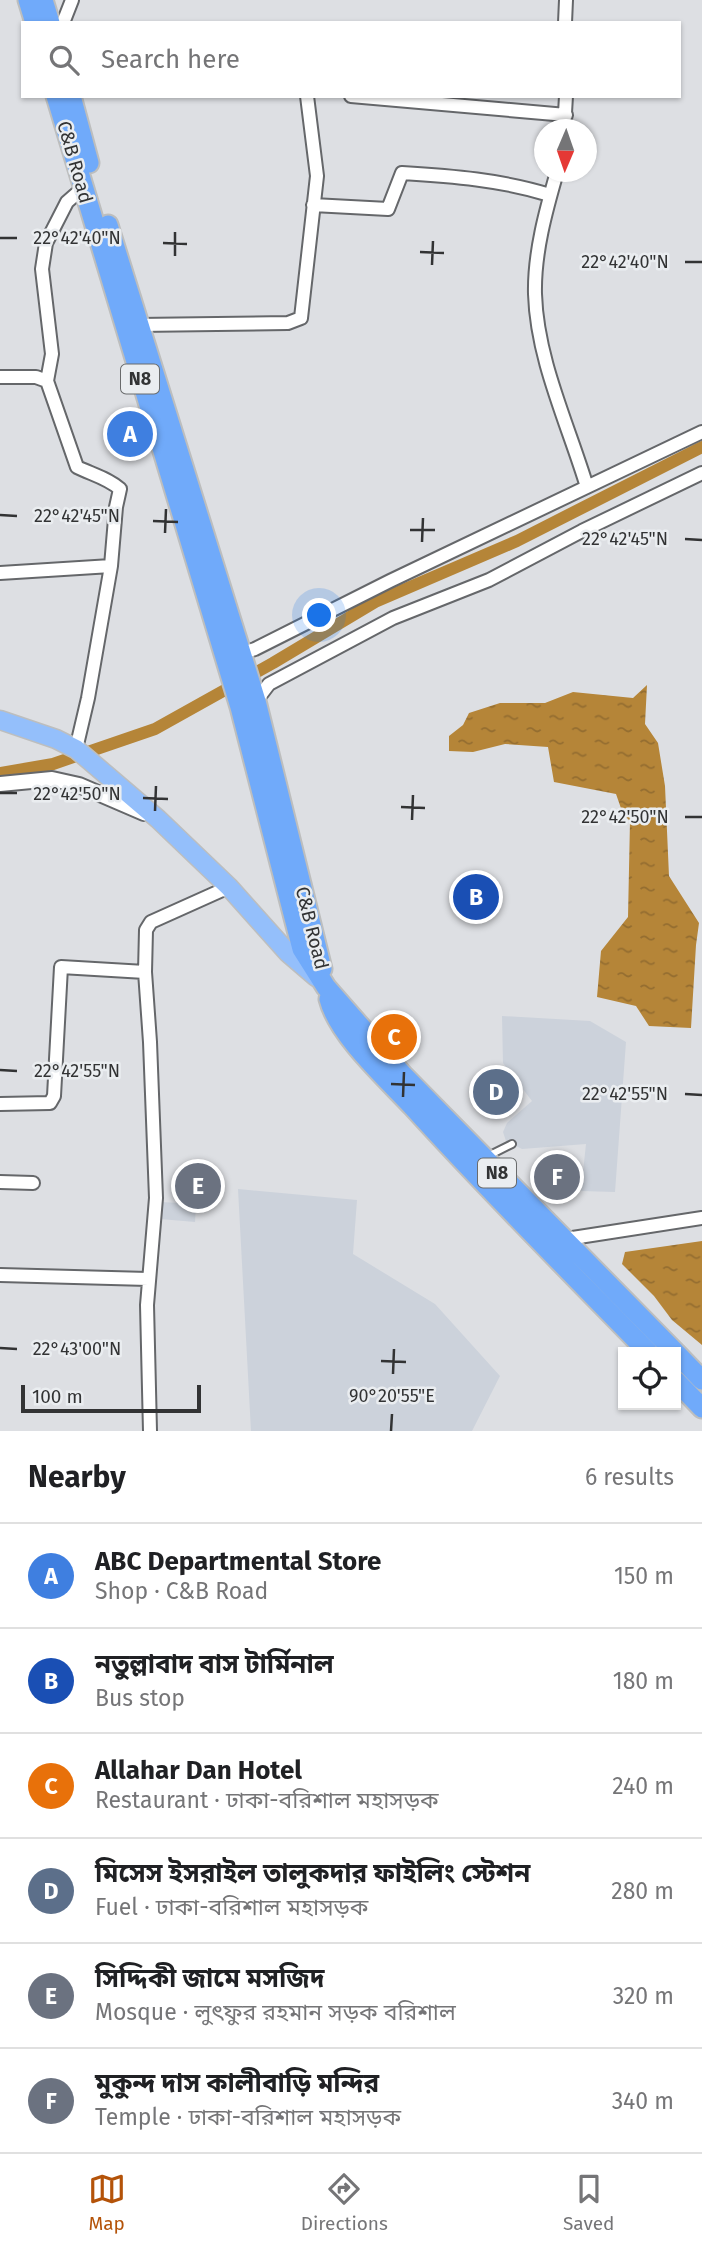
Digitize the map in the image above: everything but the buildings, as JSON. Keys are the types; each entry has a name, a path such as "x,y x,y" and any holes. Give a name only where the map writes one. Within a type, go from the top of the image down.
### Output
{"highway":[{"path":"28,0 34,21"},
{"path":"44,0 49,21"},
{"name":"C&B Road","path":"57,98 248,704 326,986"},
{"name":"C&B Road","path":"72,98 232,657"},
{"name":"N8","path":"326,986 403,1075 482,1158 671,1347"},
{"name":"N8","path":"326,986 333,1013 351,1038 496,1197 643,1347"},
{"name":"N8","path":"681,1357 702,1380"},
{"path":"681,1386 702,1408"}],"main road":[{"path":"0,720 56,739 93,762 229,887 288,953 326,986"}],"street":[{"path":"64,21 72,0"},
{"path":"565,21 566,0"},
{"path":"138,326 288,323 301,318 317,176 307,98"},
{"path":"374,98 566,115"},
{"path":"565,119 566,98"},
{"path":"313,205 388,209 402,173 522,186 550,195"},
{"path":"554,182 540,248 535,293 540,340 587,487"},
{"path":"76,749 88,698 111,566 120,489 112,482 95,477 77,467 47,382 52,354 42,269 46,243 67,201 83,188"},
{"path":"0,377 36,377 47,382"},
{"path":"232,657 255,649 390,581 702,432"},
{"path":"248,704 269,684 393,618 489,580 702,472"},
{"path":"0,573 111,566"},
{"path":"0,784 61,780 158,819"},
{"path":"150,1431 148,1279 156,1198 145,972 146,930 151,922 229,887"},
{"path":"0,1104 42,1105 50,1103 54,1096 61,967 145,972"},
{"path":"0,1182 33,1183"},
{"path":"566,1239 702,1218"},
{"path":"0,1275 148,1279"}],"lane":[{"path":"482,1158 512,1144"}],"shaded area":[{"path":"502,1016 590,1021 626,1042 615,1192 581,1191 586,1144 522,1149 506,1141 503,1132 507,1123 532,1101 503,1063"},
{"path":"238,1189 357,1200 353,1254 435,1304 500,1376 472,1431 251,1431"},
{"path":"161,1202 196,1204 195,1222 160,1219"}],"water":[{"path":"647,685 645,724 658,743 665,786 669,876 699,923 691,1028 649,1026 636,1006 597,997 601,951 628,917 630,821 623,814 616,794 554,782 548,747 505,744 473,752 449,751 449,736 463,725 469,713 500,703 545,703 573,692 633,698"},
{"path":"702,1241 702,1345 672,1320 654,1296 622,1264 625,1252"}],"waterway":[{"path":"0,773 53,764 155,729 375,602 517,541 702,447"}],"place":[{"name":"ABC Departmental Store","path":"130,434"},
{"name":"নতুল্লাবাদ বাস টার্মিনাল","path":"476,897"},
{"name":"Allahar Dan Hotel","path":"394,1037"},
{"name":"মিসেস ইসরাইল তালুকদার ফাইলিং স্টেশন","path":"496,1092"},
{"name":"মুকুন্দ দাস কালীবাড়ি মন্দির","path":"557,1177"},
{"name":"সিদ্দিকী জামে মসজিদ","path":"198,1186"}]}
